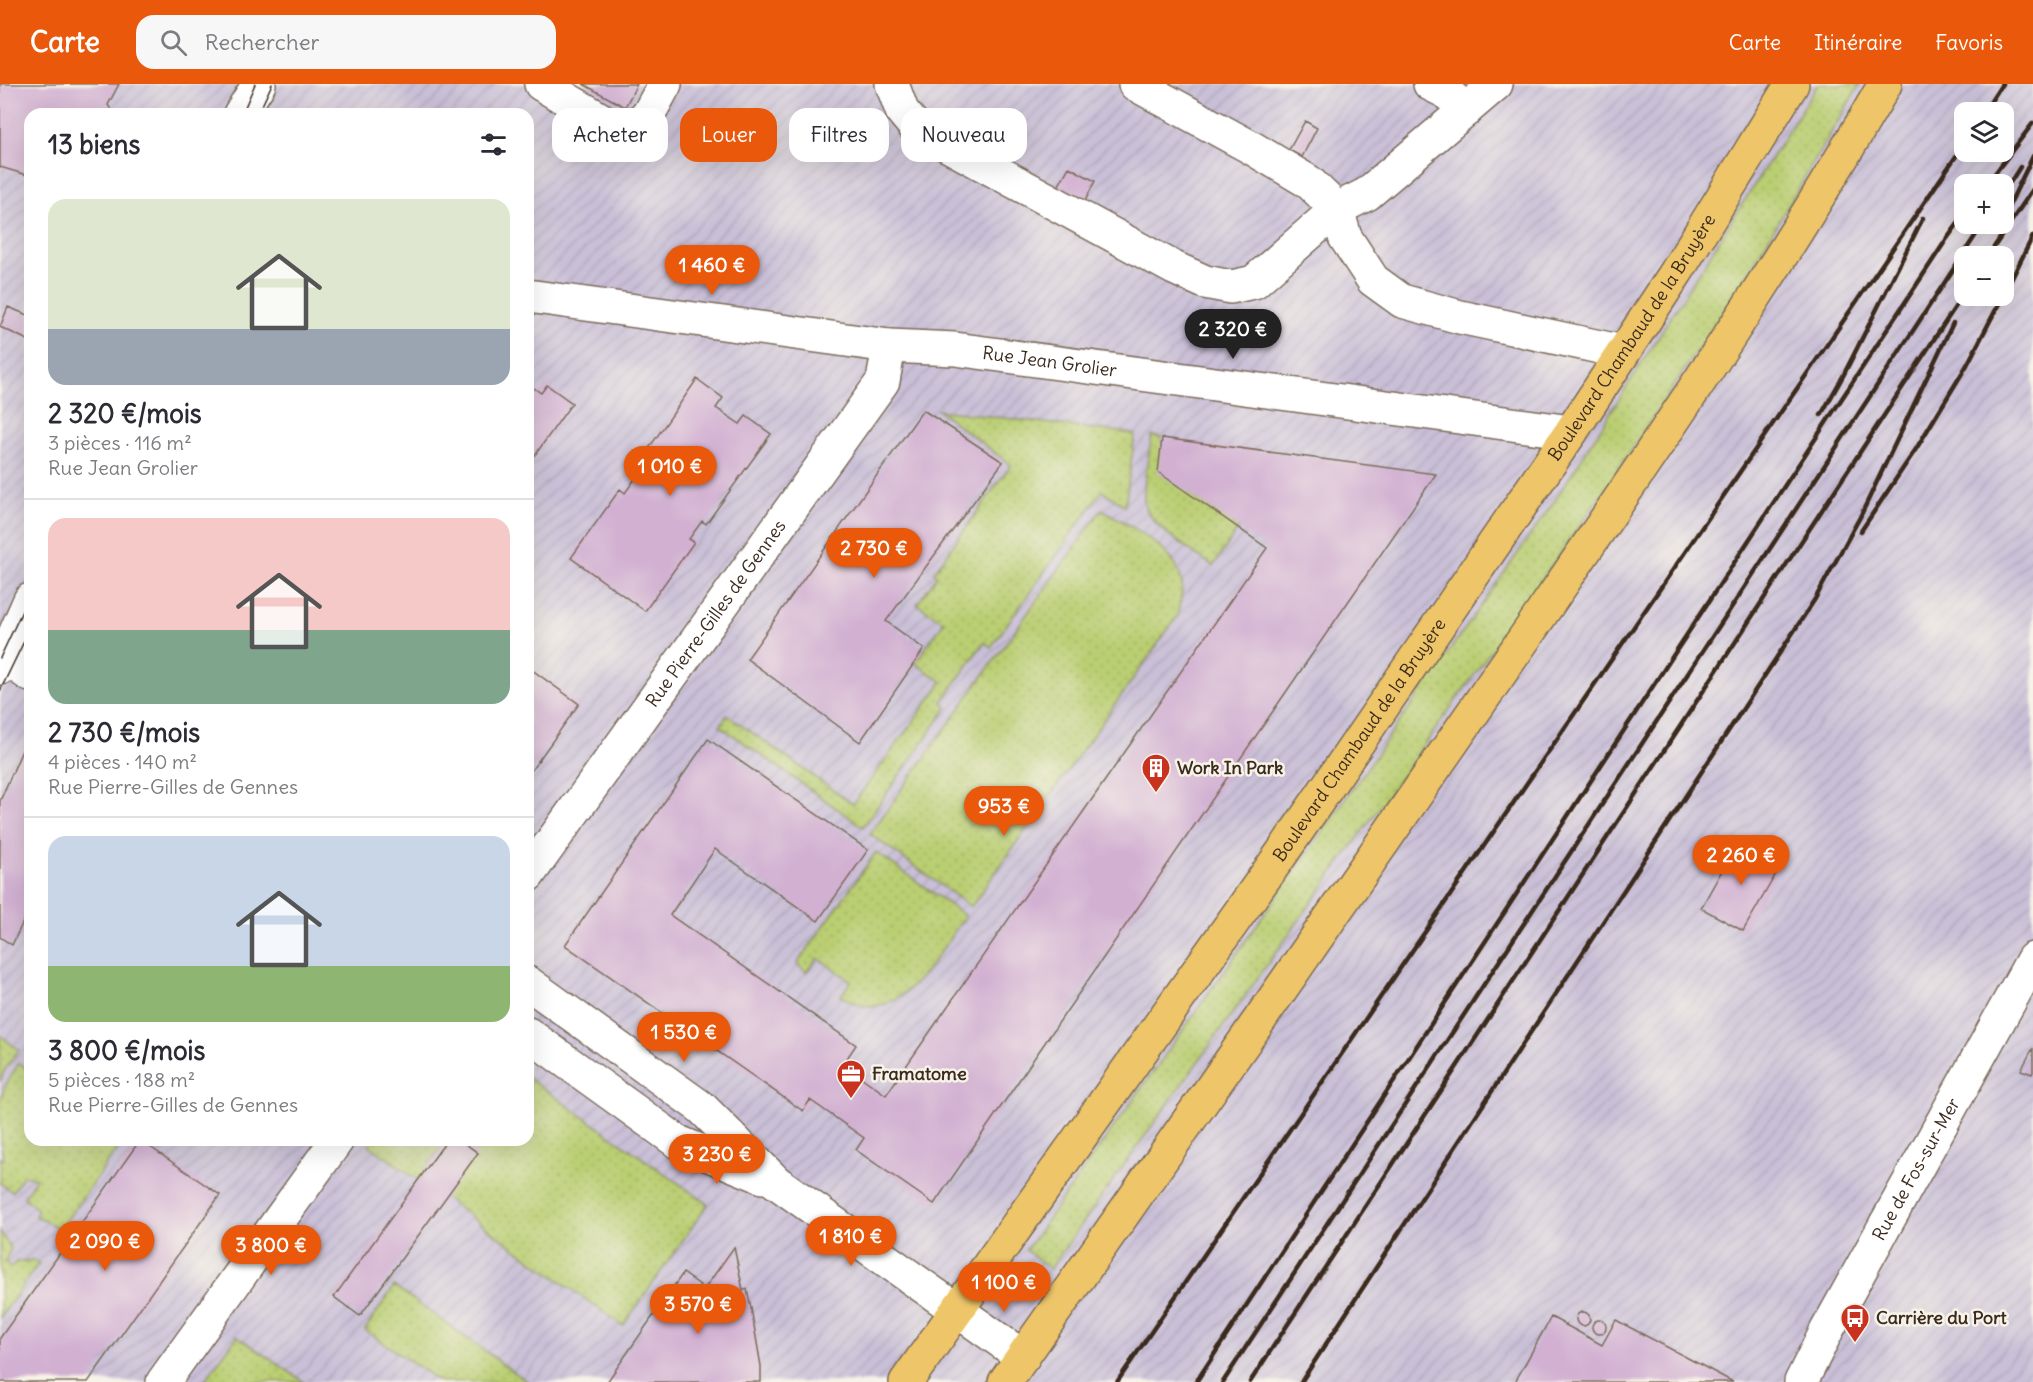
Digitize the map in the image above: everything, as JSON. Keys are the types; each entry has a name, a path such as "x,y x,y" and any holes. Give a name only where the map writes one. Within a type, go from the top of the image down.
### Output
{"main road":[{"name":"Boulevard Chambaud de la Bruyère","path":"906,1382 1282,853 1571,432 1677,271 1792,84"},
{"path":"1014,1369 1356,884 1648,458 1787,248 1885,84"}],"street":[{"path":"244,108 259,84"},
{"path":"541,84 617,129 632,127 648,115 665,84"},
{"path":"892,84 902,111 916,128 1098,228 1205,282 1231,287 1254,282 1337,209 1367,194 1496,84"},
{"path":"1135,84 1309,182 1337,209 1345,237 1373,280 1402,300 1460,317 1623,352"},
{"path":"1430,84 1446,92 1466,110"},
{"name":"Rue Jean Grolier","path":"534,297 889,346 955,349 1571,432"},
{"name":"Rue Pierre-Gilles de Gennes","path":"534,867 883,381 889,346"},
{"path":"12,666 24,624"},
{"name":"Rue de Fos-sur-Mer","path":"1801,1382 2033,959"},
{"path":"534,987 702,1107 776,1182 957,1311 1014,1369"},
{"path":"534,1038 678,1142 776,1182"},
{"path":"163,1382 333,1146"}],"shaded area":[{"path":"0,84 2033,84 2033,1382 0,1382"}],"green space":[{"path":"1818,84 1860,84 1747,275 1608,485 1529,598 1050,1269 1026,1250 1556,499"},
{"path":"938,410 1135,434 1125,506 1102,491 991,647 984,642 942,702 947,708 863,827 720,726 727,715 853,804 942,682 915,663 944,622 917,604 937,576 934,572 1011,465"},
{"path":"1152,436 1162,438 1239,528 1213,566 1164,530 1149,514 1145,505 1144,490"},
{"path":"1102,509 1151,540 1172,560 1179,571 1182,584 1177,617 971,907 870,834"},
{"path":"876,852 965,916 921,978 891,1001 875,1006 858,1004 841,996 851,981 818,958 806,972 797,964"},
{"path":"0,1035 19,1050 6,1067 0,1082"},
{"path":"19,1063 24,1067 24,1146 120,1146 60,1229 35,1216 38,1210 24,1197 36,1178 24,1175 12,1192 0,1183 0,1158 4,1160 0,1102 5,1087"},
{"path":"534,1082 708,1204 623,1326 445,1198 458,1146 534,1146"},
{"path":"370,1146 443,1146 418,1180"},
{"path":"0,1232 11,1248 5,1262 11,1267 16,1262 34,1260 39,1263 0,1318"},
{"path":"394,1286 528,1382 440,1382 365,1330"},
{"path":"237,1336 304,1382 204,1382"}],"building":[{"path":"0,84 119,84 108,105 110,108 24,108 24,174 0,167"},
{"path":"583,84 637,84 625,107"},
{"path":"1305,121 1317,128 1302,157 1289,150"},
{"path":"1069,167 1095,181 1085,201 1058,187"},
{"path":"8,307 24,314 24,338 0,327"},
{"path":"697,379 723,398 716,408 740,424 746,416 771,434 706,524 702,521 689,539 694,542 645,611 571,558 620,489 625,493 638,475 633,471"},
{"path":"547,385 572,403 534,457 534,388 541,393"},
{"path":"923,410 1003,462 886,621 924,649 860,742 747,659"},
{"name":"Work In Park","path":"1162,438 1436,474 934,1204 856,1150 864,1138 810,1100 803,1111 565,945 708,739 868,850 818,921 715,849 670,915 856,1045 843,1064 886,1095 1267,548 1158,472"},
{"path":"534,671 579,704 534,767"},
{"path":"24,746 24,920 12,945 0,937 0,801"},
{"path":"1738,842 1781,865 1743,931 1701,908"},
{"path":"2033,1048 2033,1072 2032,1074 2021,1070"},
{"path":"136,1146 149,1146 220,1195 88,1382 0,1382 0,1338"},
{"path":"443,1146 468,1146 478,1153 360,1316 334,1297"},
{"path":"734,1247 743,1290 747,1289 751,1308 761,1366 761,1382 607,1382 683,1273 700,1285 698,1288 703,1291"},
{"path":"1583,1312 1588,1314 1590,1319 1588,1324 1583,1326 1578,1324 1576,1319 1578,1314"},
{"path":"1551,1317 1602,1345 1616,1320 1733,1382 1515,1382"},
{"path":"1599,1320 1604,1322 1606,1327 1604,1332 1599,1334 1594,1332 1592,1327 1594,1322"}],"tram line":[{"path":"245,108 255,84"},
{"path":"261,108 272,84"},
{"path":"0,658 24,607"},
{"path":"0,691 24,641"}],"railway":[{"path":"1990,102 2002,84"},
{"path":"1995,174 2033,123"},
{"path":"2014,195 2033,156"},
{"path":"1117,1382 1954,159"},
{"path":"2014,176 2020,167"},
{"path":"1995,246 2033,189"},
{"path":"1821,415 1923,218"},
{"path":"1196,1382 1954,229"},
{"path":"1223,1382 1976,234"},
{"path":"2014,274 2033,236"},
{"path":"1250,1382 1956,306"},
{"path":"1861,531 1916,449 1967,365 1998,306"},
{"path":"1301,1382 1815,599 1860,517 1953,323"}],"place":[{"name":"Work In Park","path":"1156,794"},
{"name":"Framatome","path":"851,1100"},
{"name":"Carrière du Port","path":"1855,1344"}]}
